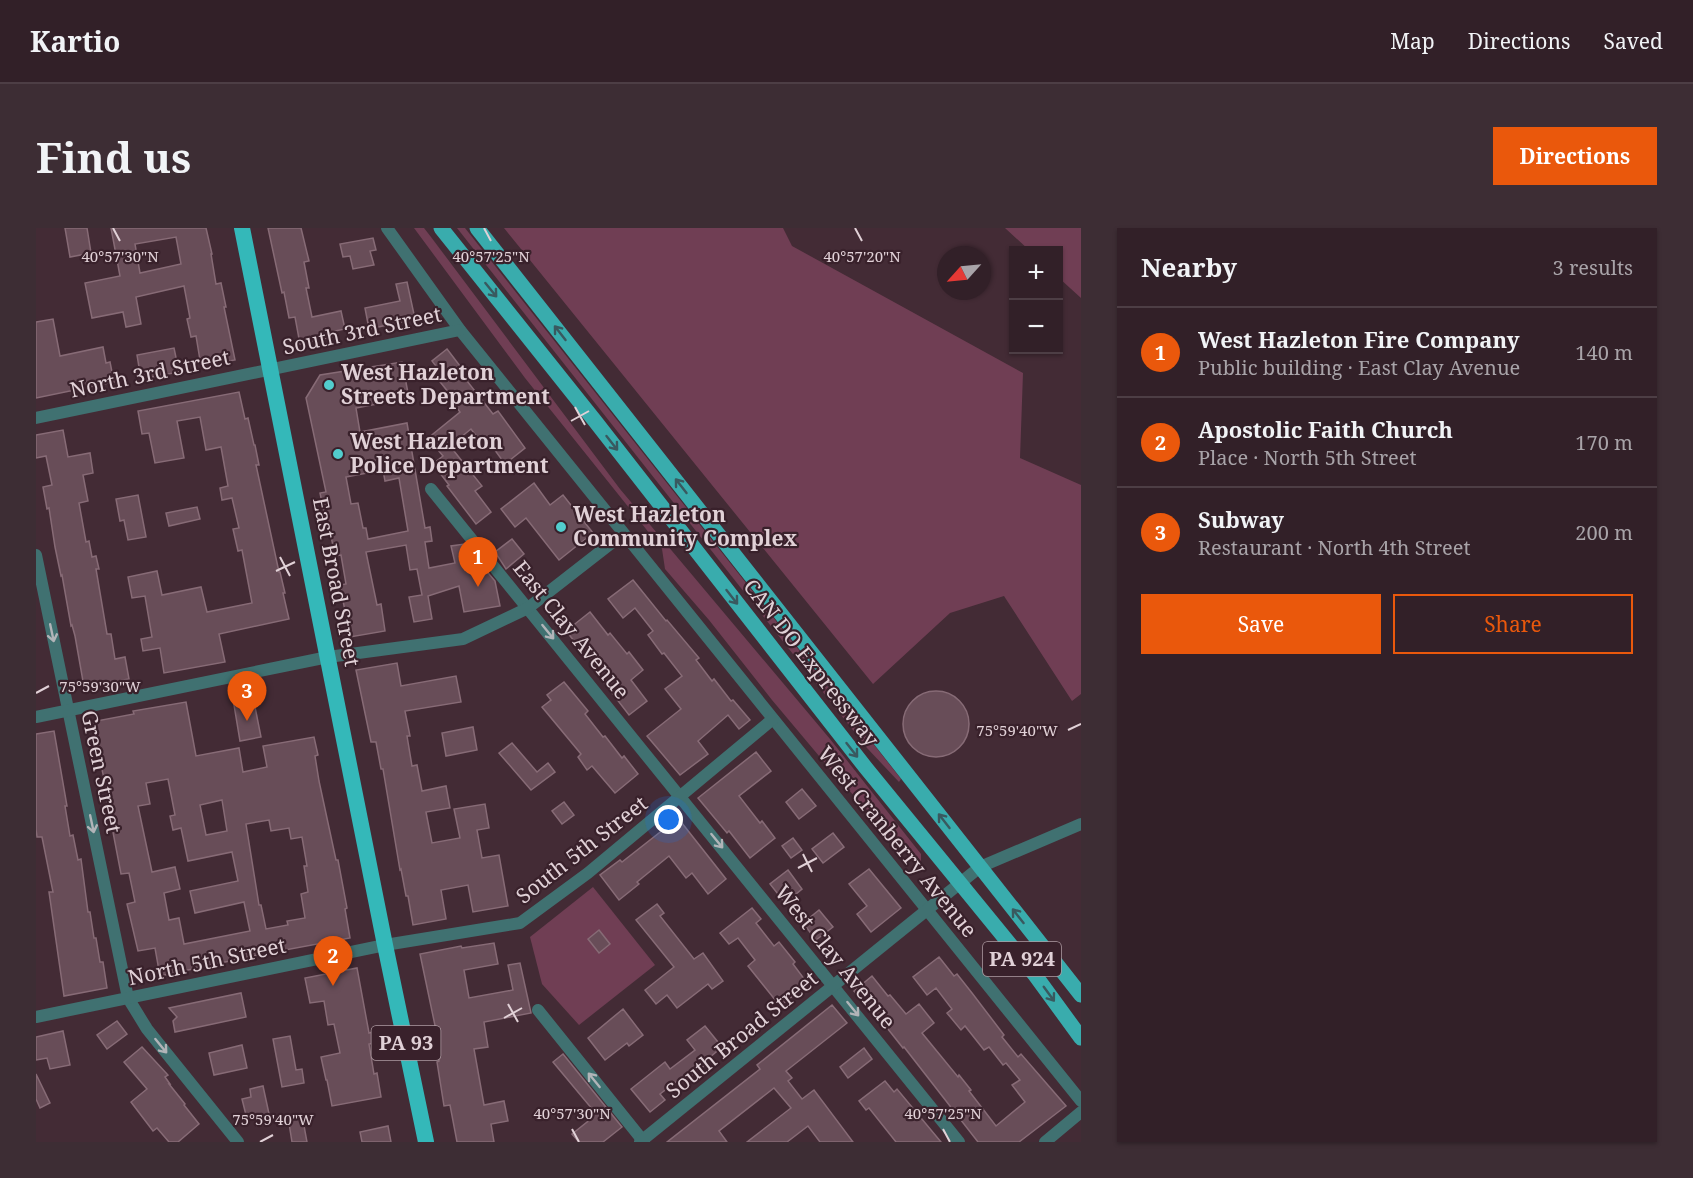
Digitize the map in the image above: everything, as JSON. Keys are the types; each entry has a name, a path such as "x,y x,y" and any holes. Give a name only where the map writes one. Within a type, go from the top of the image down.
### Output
{"highway":[{"name":"East Broad Street","path":"242,228 385,945"},
{"name":"PA 93","path":"385,945 426,1142"}],"main road":[{"name":"CAN DO Expressway","path":"441,228 866,768 1035,975 1081,1038"},
{"name":"CAN DO Expressway","path":"477,228 1081,995"}],"street":[{"name":"West Cranberry Avenue","path":"387,228 460,330 1081,1101"},
{"name":"South 3rd Street","path":"271,369 460,330"},
{"name":"North 3rd Street","path":"36,418 271,369"},
{"name":"East Clay Avenue","path":"431,489 680,796"},
{"path":"36,717 328,657 463,639 528,608 623,534"},
{"name":"Green Street","path":"36,555 128,998 147,1029 238,1142"},
{"name":"South 5th Street","path":"385,945 520,923 588,873 773,719"},
{"name":"West Clay Avenue","path":"680,796 959,1142"},
{"name":"South Broad Street","path":"642,1141 980,867 1081,824"},
{"name":"North 5th Street","path":"36,1017 385,945"},
{"path":"538,1010 642,1141"},
{"path":"1045,1142 1081,1112"}],"shaded area":[{"path":"414,228 424,228 620,489 830,739 921,854 921,869 835,775 665,569 662,549 525,378"},
{"path":"457,228 465,228 901,779 899,782 867,748"},
{"path":"504,228 783,228 792,246 1023,373 1020,458 1081,485 1081,694 1072,701 1004,596 950,613 873,684"},
{"path":"1005,228 1081,228 1081,298 1063,282 1063,246 1025,246"},
{"path":"593,887 655,965 579,1025 542,984 530,937"}],"building":[{"path":"65,228 87,228 91,253 70,257"},
{"path":"111,228 206,228 216,284 221,283 235,360 201,366 196,336 191,337 187,319 190,318 184,286 136,297 141,324 126,327 123,312 92,318 85,283 120,276","holes":["176,237 181,264 140,273 135,244"]},
{"path":"268,228 301,228 309,261 304,262 312,317 341,311 345,329 330,332 332,337 300,344 295,317 289,318 284,292 282,293"},
{"path":"373,238 376,250 370,251 374,265 353,269 350,256 343,257 340,244"},
{"path":"407,282 415,319 369,329 365,308 400,301 396,284"},
{"path":"53,319 60,356 103,347 106,363 110,362 114,382 36,398 36,322"},
{"path":"174,348 179,372 141,379 137,355"},
{"path":"447,349 470,379 467,381 493,414 498,411 525,448 505,464 486,438 481,442 471,429 450,446 482,486 475,491 491,512 476,524 433,464 443,456 428,438 460,412 455,405 457,403 437,378 442,374 432,361"},
{"path":"402,362 409,398 356,408 360,432 407,423 425,528 430,527 432,541 425,542 429,568 455,563 451,546 465,544 471,552 474,569 484,568 495,581 500,606 464,612 459,586 428,596 432,619 414,622 409,597 422,595 417,569 410,570 406,545 366,552 377,605 381,604 385,631 350,637 340,585 346,584 341,555 335,556 330,531 328,531 320,493 326,492 306,398 320,375","holes":["383,470 385,481 399,478 408,531 368,539 366,528 363,528 358,503 351,504 346,477"]},
{"path":"239,392 245,419 248,418 255,445 259,465 256,465 289,619 219,634 225,662 164,673 160,648 143,651 141,639 152,637 145,596 132,598 128,577 157,571 162,595 201,587 207,612 252,603 242,550 238,551 233,529 239,528 232,498 222,500 220,488 228,486 221,447 206,450 200,417 177,421 184,458 155,463 149,433 142,434 138,411"},
{"path":"63,430 68,457 90,453 93,473 83,475 88,501 79,503 86,542 89,541 92,557 96,556 99,569 96,569 107,634 111,634 115,659 125,657 129,679 84,687 43,487 52,485 46,456 36,458 36,435"},
{"name":"West Hazleton Community Complex","path":"534,483 550,505 563,495 593,533 559,560 526,518 515,527 501,509"},
{"path":"138,495 146,537 128,540 124,520 120,521 116,499"},
{"path":"197,507 200,519 169,526 166,513"},
{"path":"512,539 524,554 506,569 495,552"},
{"path":"633,580 699,658 696,660 712,681 714,679 750,720 739,729 728,715 698,741 708,754 680,775 647,736 681,709 665,689 682,676 648,635 653,631 635,608 623,618 608,599"},
{"path":"590,612 608,635 610,633 627,654 629,652 643,670 631,680 647,701 629,715 599,676 603,672 578,640 575,642 566,631"},
{"path":"397,663 401,686 456,676 461,702 405,711 410,736 407,736 412,766 417,765 422,791 446,786 450,808 426,812 432,843 460,838 454,809 485,804 489,828 477,830 482,858 499,855 508,906 473,912 468,885 441,890 446,919 413,925 408,896 406,896 400,870 383,769 381,769 376,742 371,742 356,670"},
{"path":"564,682 588,711 585,714 603,737 605,736 622,758 624,756 638,774 615,793 592,766 587,770 578,757 581,754 542,707 551,700 547,695"},
{"path":"936,691 948,694 959,701 966,712 969,724 966,736 959,747 948,754 936,757 924,754 913,747 906,736 903,724 906,712 913,701 924,694"},
{"path":"186,702 196,756 239,748 243,772 267,767 263,746 314,737 318,755 315,756 319,781 336,860 338,860 350,938 160,976 155,948 138,951 127,904 135,902 129,873 121,874 107,801 109,800 91,722 134,714 133,711","holes":["168,779 175,815 170,816 173,830 181,828 188,861 232,852 238,881 190,891 195,913 244,902 250,931 184,944 179,918 169,920 164,893 180,889 175,867 152,872 138,806 150,804 146,783","222,800 227,831 206,835 200,805","269,820 271,831 289,828 291,839 302,837 307,866 304,866 308,892 301,894 305,918 287,921 288,925 266,929 261,905 259,905 246,824"]},
{"path":"254,702 261,737 240,741 234,705"},
{"path":"473,727 477,750 446,756 442,733"},
{"path":"54,731 70,836 73,835 78,860 81,859 88,912 90,912 100,962 103,962 107,988 64,996 49,892 53,892 42,837 37,837 36,829 36,734"},
{"path":"512,743 537,772 548,763 555,772 531,790 499,753"},
{"path":"756,752 771,771 739,796 775,838 750,858 729,831 727,833 698,798"},
{"path":"802,789 816,806 799,819 786,802"},
{"path":"564,802 574,815 562,824 552,811"},
{"path":"678,818 726,879 708,894 692,873 686,878 669,856 619,900 600,875 620,860 622,862"},
{"path":"833,833 844,847 823,863 812,849"},
{"path":"793,838 802,850 791,858 782,846"},
{"path":"869,869 901,908 871,932 857,914 867,906 849,884"},
{"path":"788,870 802,889 785,903 770,884"},
{"path":"657,904 664,913 660,916 694,959 703,953 723,981 712,989 708,984 677,1008 667,995 656,1004 645,990 674,967 636,920"},
{"path":"752,908 761,919 756,923 774,946 779,942 795,962 793,964 808,984 780,1006 748,966 755,960 738,938 729,944 720,933"},
{"path":"819,910 833,927 816,940 803,923"},
{"path":"599,930 610,944 599,953 588,939"},
{"path":"494,943 498,964 464,970 469,998 513,990 508,965 520,963 531,1013 484,1022 488,1047 474,1049 484,1105 504,1101 508,1121 491,1124 494,1142 457,1142 450,1105 444,1106 434,1035 437,1035 420,954 461,946 462,948"},
{"path":"939,957 954,976 957,974 1018,1057 1021,1054 1066,1106 1019,1142 978,1142 904,1047 854,991 872,976 906,1014 919,1004 934,1023 922,1033 971,1090 969,1091 996,1126 1025,1102 1012,1085 1020,1080 1006,1063 1003,1065 989,1047 984,1050 965,1026 961,1030 947,1013 952,1009 936,988 927,995 913,977"},
{"path":"357,968 369,1033 373,1032 375,1043 369,1044 381,1097 332,1106 321,1057 340,1053 334,1024 328,1025 324,1001 310,1003 305,978"},
{"path":"241,993 246,1017 175,1032 173,1021 177,1017 169,1008"},
{"path":"832,1005 847,1023 786,1071 792,1078 788,1081 802,1099 814,1090 853,1142 820,1142 808,1126 787,1142 747,1142 791,1108 774,1088 719,1131 727,1142 667,1142 760,1069 757,1065"},
{"path":"623,1009 643,1035 629,1046 627,1043 605,1060 588,1038"},
{"path":"117,1021 127,1034 107,1049 97,1035"},
{"path":"705,1026 722,1047 684,1082 681,1078 660,1094 665,1100 650,1112 631,1089 665,1062 670,1069 695,1050 687,1040"},
{"path":"63,1031 70,1065 50,1069 47,1058 36,1060 36,1037"},
{"path":"290,1036 296,1070 302,1069 304,1083 282,1087 273,1039"},
{"path":"242,1045 247,1068 214,1075 209,1053"},
{"path":"142,1047 168,1075 165,1077 169,1084 199,1124 178,1142 169,1142 157,1128 153,1131 131,1102 147,1089 124,1062"},
{"path":"864,1048 872,1059 848,1078 840,1067"},
{"path":"563,1054 622,1127 603,1142 579,1142 572,1134 592,1118 589,1113 593,1110 553,1062"},
{"path":"36,1074 50,1103 40,1108 36,1099"},
{"path":"885,1081 894,1092 897,1089 941,1142 896,1142 869,1108 866,1110 859,1101"},
{"path":"263,1086 271,1123 257,1126 255,1117 247,1119 242,1099 251,1097 250,1089"},
{"path":"302,1115 307,1142 292,1142 288,1117"},
{"path":"388,1126 391,1142 362,1142 360,1132"}],"place":[{"name":"West Hazleton Streets Department","path":"329,385"},
{"name":"West Hazleton Police Department","path":"338,454"},
{"name":"West Hazleton Community Complex","path":"561,527"},
{"name":"West Hazleton Fire Company","path":"478,587"},
{"name":"Subway","path":"247,721"},
{"name":"Apostolic Faith Church","path":"333,986"}]}
